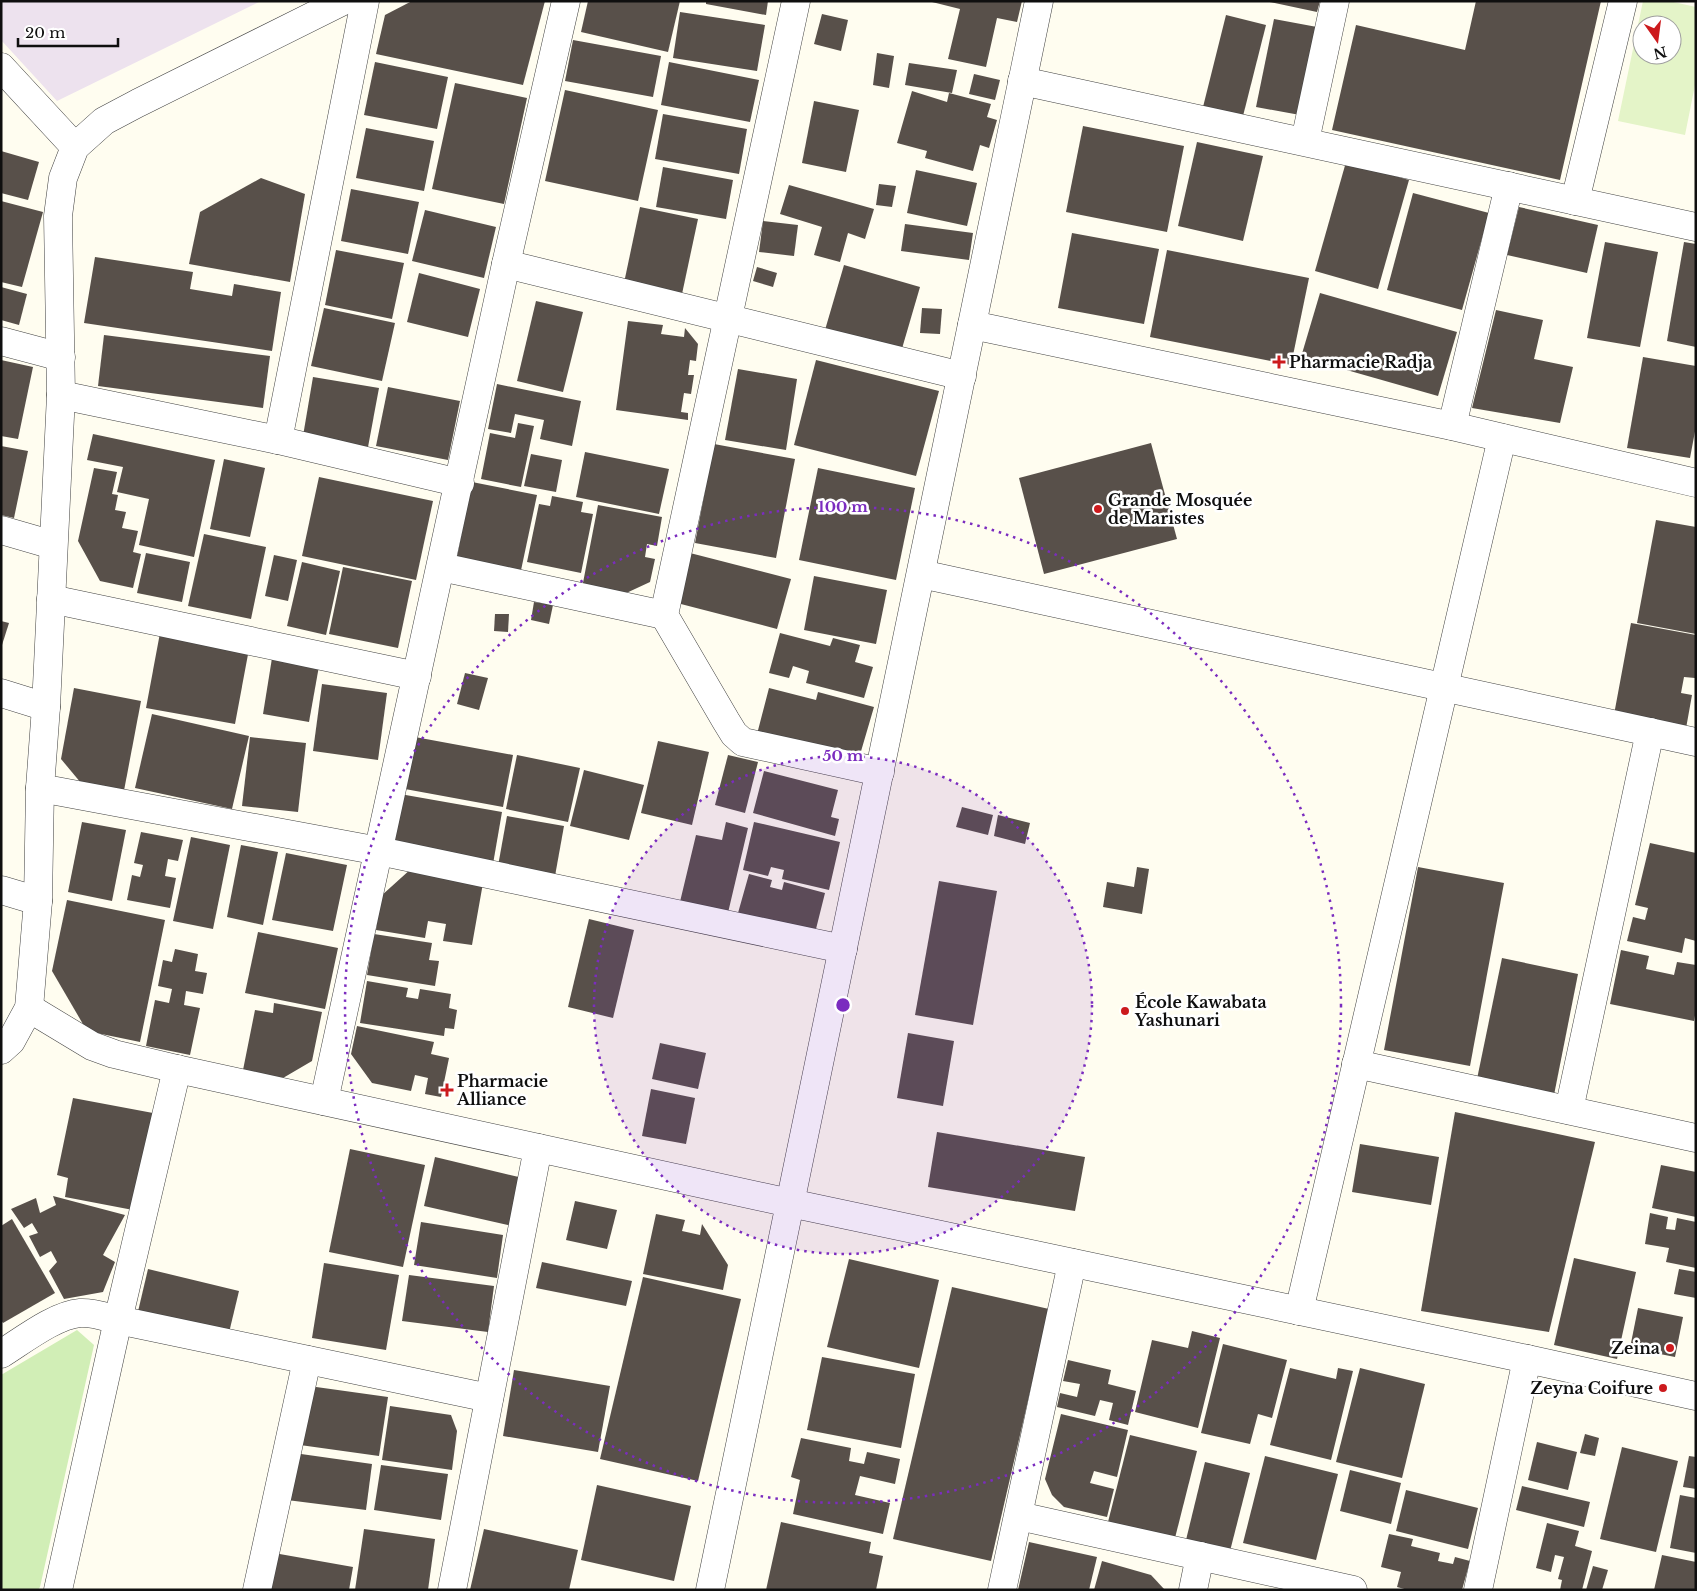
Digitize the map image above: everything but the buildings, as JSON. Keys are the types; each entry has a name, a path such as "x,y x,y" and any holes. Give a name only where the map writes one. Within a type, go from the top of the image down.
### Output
{"street":[{"path":"1,1050 11,1041 29,1008 38,901 40,788 46,707 61,395 58,216 63,178 76,147 104,121 343,1"},
{"path":"278,440 365,1"},
{"path":"324,1101 460,483 506,264 566,1"},
{"path":"796,1 664,615 726,722 734,734 743,742 880,772"},
{"path":"710,1590 1039,1"},
{"path":"1305,142 1335,1"},
{"path":"1575,200 1623,1"},
{"path":"1,67 76,147"},
{"path":"1022,81 1575,200 1695,223"},
{"path":"1452,426 1509,186"},
{"path":"506,264 962,376"},
{"path":"972,325 1452,426 1696,483"},
{"path":"1,341 61,357"},
{"path":"61,395 278,440 460,483"},
{"path":"1299,1311 1502,438"},
{"path":"1,530 53,545"},
{"path":"441,567 664,615"},
{"path":"920,574 1696,742"},
{"path":"51,599 417,676"},
{"path":"1,693 46,707"},
{"path":"1569,1110 1650,732"},
{"path":"40,788 379,851 843,949"},
{"path":"1,890 38,901"},
{"path":"29,1008 92,1046 114,1054 177,1069 790,1203 1696,1396"},
{"path":"1356,1064 1696,1138"},
{"path":"58,1590 118,1320 177,1069"},
{"path":"452,1590 538,1148"},
{"path":"1002,1590 1072,1263"},
{"path":"1,1354 64,1317 79,1313 95,1314 489,1398"},
{"path":"1478,1590 1526,1359"},
{"path":"257,1590 307,1360"},
{"path":"1018,1516 1353,1590"},
{"path":"1193,1590 1200,1556"}],"shaded area":[{"path":"1,1 261,1 57,101 1,40"}],"green space":[{"path":"1643,1 1669,1 1696,7 1696,80 1685,135 1618,121 1632,54 1632,65 1682,65 1682,15 1640,15"},
{"path":"77,1330 94,1345 40,1587 38,1590 1,1590 1,1375"}],"place":[{"name":"Pharmacie Radja","path":"1279,362"},
{"name":"Grande Mosquée de Maristes","path":"1098,509"},
{"name":"École Kawabata Yashunari","path":"1125,1011"},
{"name":"Pharmacie Alliance","path":"447,1090"},
{"name":"Zeina","path":"1670,1348"},
{"name":"Zeyna Coifure","path":"1663,1388"}]}
